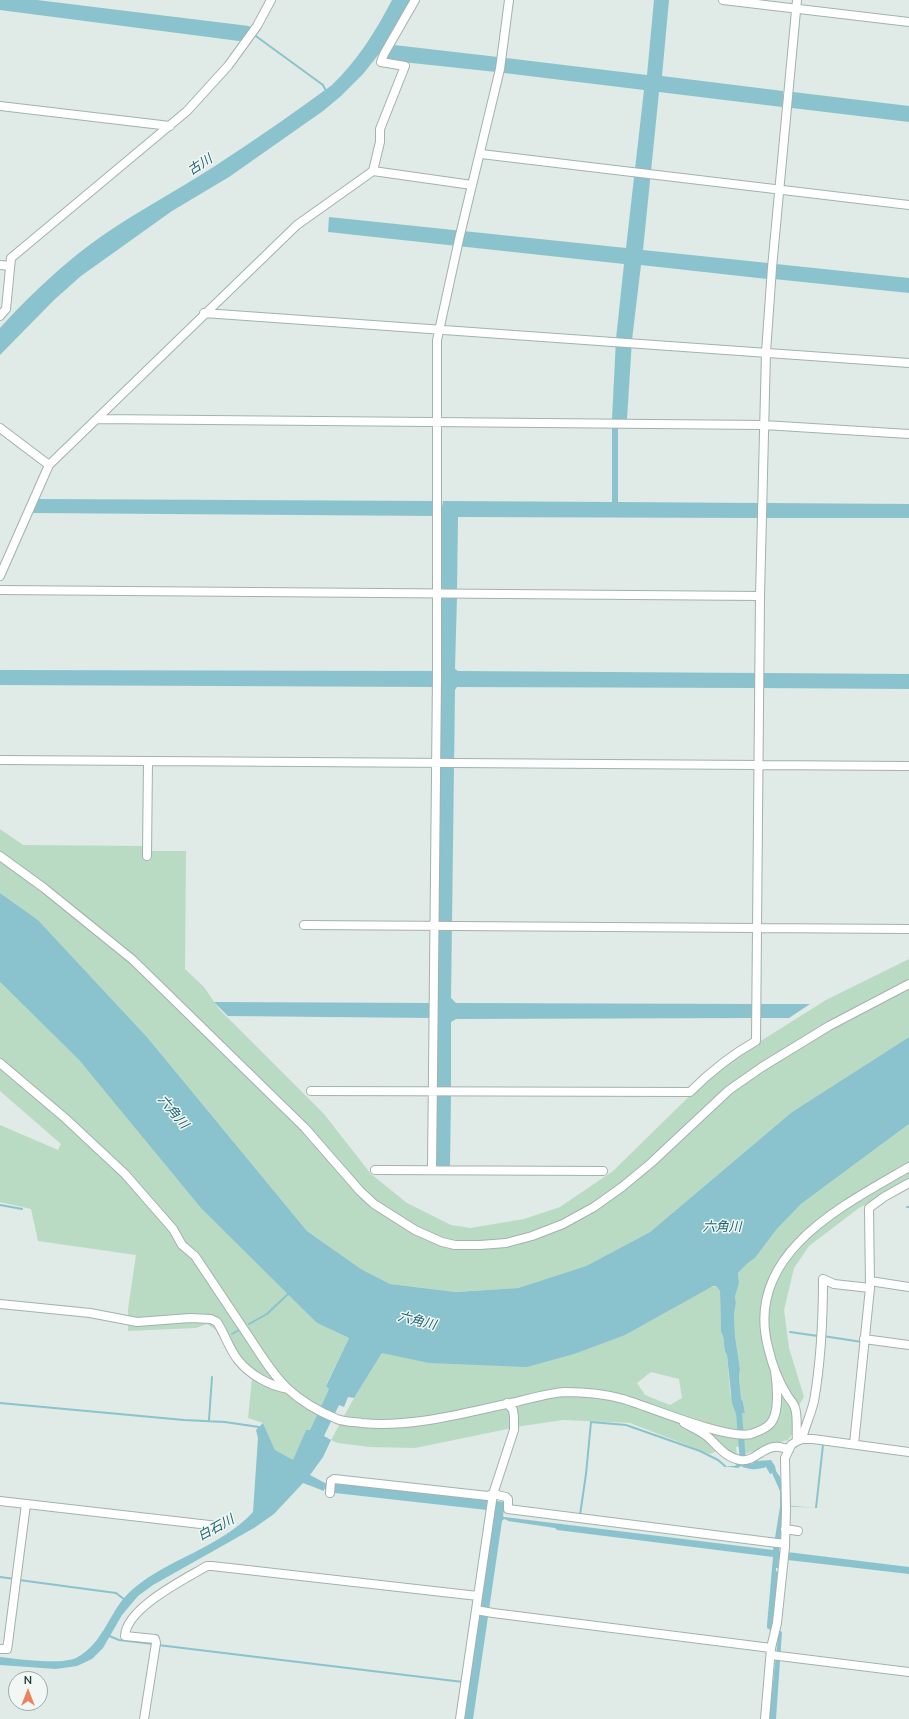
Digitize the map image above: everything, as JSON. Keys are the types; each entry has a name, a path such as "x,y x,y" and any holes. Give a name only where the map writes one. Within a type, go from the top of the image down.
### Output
{"street":[{"path":"0,316 6,309 11,258 187,111 223,72 252,33 272,0"},
{"path":"0,576 49,465 204,313 297,225 373,172 380,142 380,129 405,66 381,62 384,54 415,0"},
{"path":"432,1170 439,329 501,65 509,0"},
{"path":"723,0 909,22"},
{"path":"311,1091 690,1092 710,1072 739,1050 756,1041 760,596 766,352 771,272 797,0"},
{"path":"0,106 170,126"},
{"path":"481,154 909,205"},
{"path":"373,172 472,185"},
{"path":"0,265 10,266"},
{"path":"204,313 909,363"},
{"path":"97,419 764,425 909,434"},
{"path":"0,428 49,465"},
{"path":"0,590 760,596"},
{"path":"0,760 909,766"},
{"path":"147,856 148,762"},
{"path":"0,856 44,888 133,960 305,1128 360,1191 374,1204 415,1230 442,1242 455,1245 506,1243 532,1236 563,1224 594,1207 622,1187 651,1163 729,1090 762,1067 829,1026 909,984"},
{"path":"304,924 909,929"},
{"path":"0,1063 65,1118 125,1174 173,1229 182,1245 195,1256 267,1364 288,1389 314,1408 340,1420 374,1424 413,1422 461,1414 566,1392 603,1394 729,1434 748,1434 760,1431 770,1424 773,1418 777,1392 775,1371"},
{"path":"800,1440 795,1408 775,1371 767,1346 764,1312 766,1297 771,1280 794,1246 815,1227 839,1209 909,1167"},
{"path":"375,1170 603,1170"},
{"path":"854,1444 870,1284 869,1208 884,1197 909,1183"},
{"path":"765,1719 775,1654 774,1630 785,1546 785,1458 791,1446 800,1440 813,1403 820,1362 823,1279 834,1284 870,1284 909,1288"},
{"path":"0,1304 90,1314 137,1322 190,1318 211,1319 217,1322 238,1360 254,1375 282,1388 288,1389"},
{"path":"864,1341 909,1345"},
{"path":"460,1719 492,1501 514,1430 513,1410 507,1404"},
{"path":"671,1416 707,1436 727,1455 743,1459 770,1447 782,1446 789,1450"},
{"path":"800,1440 854,1444 909,1452"},
{"path":"330,1493 331,1481 334,1479 488,1496 492,1501"},
{"path":"492,1501 506,1496 508,1499 508,1509 785,1546"},
{"path":"0,1501 218,1526"},
{"path":"0,1649 7,1649 26,1504"},
{"path":"785,1529 798,1531"},
{"path":"144,1719 156,1644 155,1639 125,1636 125,1631 134,1616 149,1601 207,1566 478,1596"},
{"path":"477,1610 775,1654 909,1672"}],"green space":[{"path":"0,829 23,845 143,846 144,851 186,851 185,969 204,987 219,1009 324,1114 371,1174 407,1203 451,1225 470,1228 524,1219 560,1207 613,1171 712,1074 756,1044 826,1000 909,959 909,1037 792,1112 650,1232 586,1266 518,1288 456,1292 390,1284 361,1269 307,1231 147,1037 38,920 0,893"},
{"path":"0,982 80,1061 317,1323 349,1338 326,1385 329,1389 310,1430 306,1430 293,1461 275,1450 263,1423 248,1418 252,1379 236,1363 219,1332 207,1324 196,1328 128,1331 128,1309 136,1255 38,1241 31,1209 0,1202 0,1125 58,1150 61,1144 0,1091"},
{"path":"909,1124 909,1181 859,1208 809,1246 794,1268 784,1310 789,1348 804,1397 793,1415 795,1430 788,1440 745,1454 744,1446 736,1447 737,1456 722,1449 710,1454 630,1423 563,1420 522,1426 415,1448 370,1447 338,1443 331,1440 354,1398 382,1353 716,1286 720,1291 721,1332 727,1355 730,1392 736,1413 738,1437 742,1413 745,1413 741,1398 739,1378 740,1369 735,1336 734,1314 736,1303 735,1297 739,1283 738,1273 755,1258 776,1230 801,1204","holes":["651,1372 679,1379 682,1398 670,1405 645,1395 637,1383"]}],"water":[{"path":"0,0 37,0 249,26 251,28 243,40 239,41 0,10"},
{"path":"392,0 410,0 390,49 394,45 498,57 505,63 506,58 647,75 654,0 669,0 662,76 783,91 783,97 793,98 793,92 909,106 909,122 792,108 792,102 783,101 782,107 659,92 643,250 768,263 768,269 775,270 776,264 909,278 909,293 774,279 768,273 767,279 641,265 632,340 627,419 617,419 617,427 618,502 758,503 758,509 766,509 766,503 909,504 909,518 766,518 766,512 758,511 758,518 458,517 457,590 451,590 451,596 457,596 455,669 458,671 756,673 756,679 763,679 763,673 909,674 909,689 763,688 763,682 756,688 457,687 455,690 451,998 456,1003 752,1004 752,1010 760,1010 760,1004 810,1004 789,1018 760,1018 760,1012 752,1012 752,1018 456,1019 451,1022 451,1089 445,1089 445,1096 451,1096 450,1166 436,1166 437,1096 442,1095 437,1089 437,1012 430,1018 228,1016 214,1002 430,1003 438,922 440,760 434,687 0,685 0,670 434,671 441,677 442,596 447,590 442,589 442,510 435,510 434,516 33,513 38,499 435,501 435,507 442,507 443,501 612,502 612,427 614,427 614,419 612,419 616,339 624,264 328,232 329,217 626,248 644,90 504,73 504,68 497,67 496,72 384,60 382,50 363,74 341,96 323,111 229,177 172,211 81,276 54,300 0,355 0,328 47,280 99,238 127,219 230,156 332,85 350,66 365,45"},
{"name":"六角川","path":"0,893 38,920 147,1037 307,1231 361,1269 390,1284 456,1292 518,1288 586,1266 650,1232 792,1112 909,1037 909,1124 801,1204 776,1230 755,1258 738,1273 739,1283 735,1297 736,1303 734,1314 735,1336 740,1369 739,1378 741,1398 745,1413 742,1413 746,1462 752,1464 757,1461 771,1460 780,1477 783,1488 784,1505 812,1508 781,1507 781,1511 783,1511 779,1551 909,1567 909,1574 779,1559 778,1568 776,1568 776,1571 778,1572 772,1626 782,1632 776,1719 769,1719 778,1637 777,1634 767,1628 773,1557 557,1530 555,1528 508,1521 504,1519 502,1521 473,1719 464,1719 495,1507 487,1510 335,1493 324,1489 324,1491 303,1483 274,1514 254,1528 153,1585 138,1596 122,1615 103,1648 92,1659 77,1666 56,1669 0,1665 0,1657 60,1661 76,1658 86,1652 94,1644 118,1606 133,1589 162,1569 225,1535 253,1512 258,1438 256,1430 263,1423 275,1450 293,1460 306,1430 310,1430 329,1389 326,1386 349,1338 317,1323 201,1208 80,1061 0,982","holes":["713,1286 716,1286 720,1291 721,1332 727,1355 732,1403 736,1414 740,1463 737,1463 735,1466 723,1466 738,1468 741,1466 753,1469 766,1467 770,1474 772,1473 780,1491 780,1507 773,1550 504,1517 505,1502 336,1483 335,1485 325,1483 310,1475 323,1457 331,1440 324,1436 339,1405 344,1407 348,1397 354,1398 382,1353 429,1363 527,1367 574,1354 625,1335"]},
{"path":"822,1445 824,1445 817,1508 815,1508"}],"waterway":[{"path":"253,34 323,85 326,91"},
{"path":"0,1205 22,1209"},
{"path":"249,1324 267,1314 289,1293"},
{"path":"232,1334 239,1330"},
{"path":"790,1332 818,1336"},
{"path":"823,1336 862,1342"},
{"path":"209,1420 212,1377"},
{"path":"0,1403 184,1420 225,1422 259,1427 260,1429"},
{"path":"580,1515 591,1422 626,1425 700,1451 718,1460 725,1466"},
{"path":"0,1577 15,1579"},
{"path":"19,1580 116,1593 125,1600"},
{"path":"107,1635 119,1640 154,1644"},
{"path":"158,1645 463,1682"}],"water label":[{"name":"古川","path":"200,165"},
{"name":"白石川","path":"216,1528"}]}
